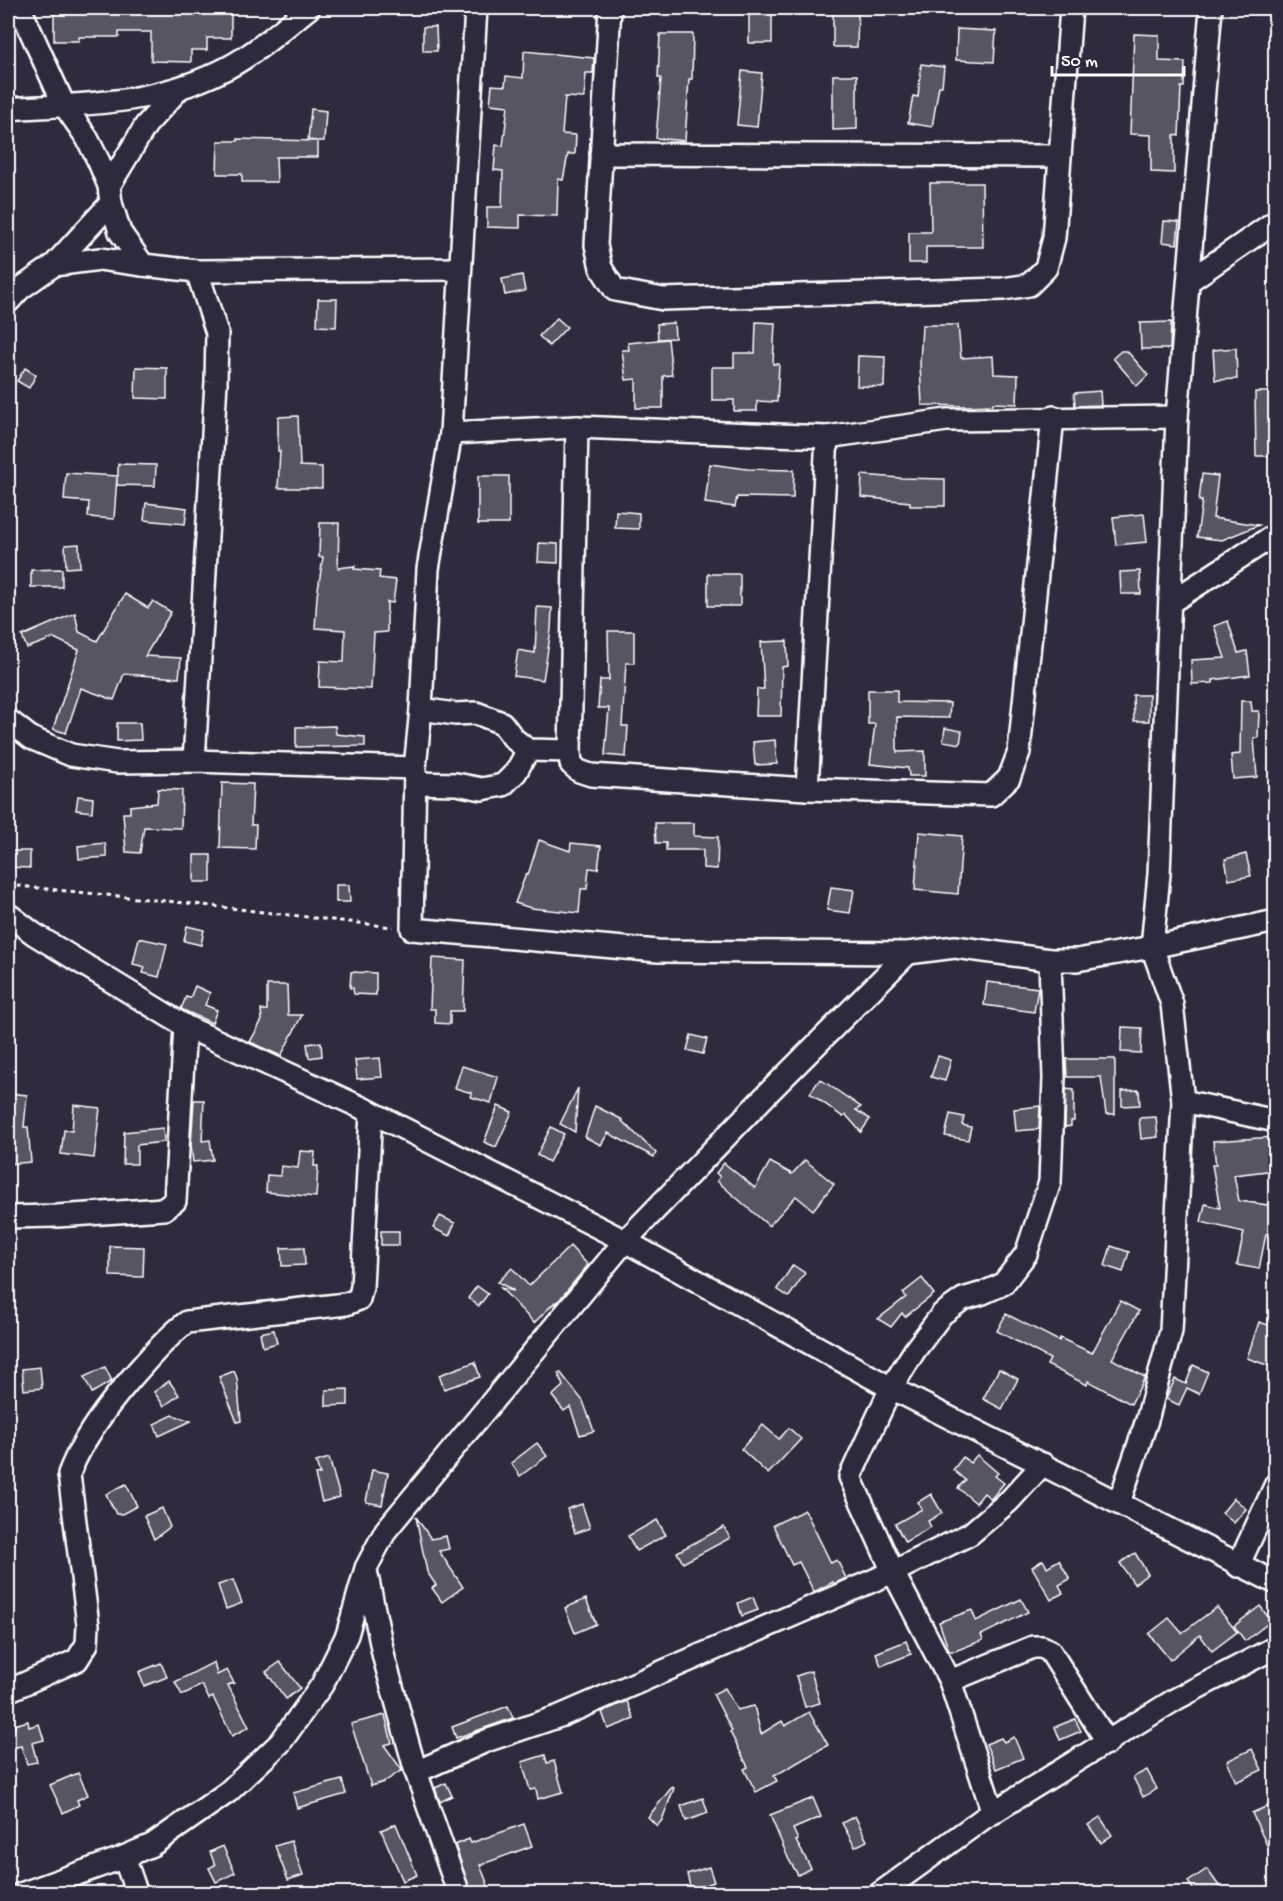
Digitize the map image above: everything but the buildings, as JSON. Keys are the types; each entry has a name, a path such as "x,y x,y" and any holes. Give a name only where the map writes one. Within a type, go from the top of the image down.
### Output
{"street":[{"path":"17,8 24,17 64,105 87,138 110,195 120,232 143,265"},
{"path":"8,109 125,101 178,90 232,65 309,8"},
{"path":"476,8 451,433 428,569 421,709 415,775 412,929 658,951 908,953 956,947 1050,960 1077,960 1275,921"},
{"path":"610,8 596,245 601,268 615,290 663,299 1003,289 1029,285 1046,268 1054,238 1071,8"},
{"path":"1119,1503 1147,1420 1171,1331 1183,1101 1172,1004 1152,947 1159,874 1178,417 1212,8"},
{"path":"8,302 20,290 54,265 110,195 146,126 178,90"},
{"path":"601,154 1060,156"},
{"path":"1188,281 1275,221"},
{"path":"54,265 100,259 197,271 460,269"},
{"path":"194,761 217,333 197,271"},
{"path":"577,427 571,764 579,771 591,775 807,789 991,795 1010,778 1019,752 1053,417"},
{"path":"451,433 577,427 827,437 947,420 1178,417"},
{"path":"807,789 827,437"},
{"path":"1171,602 1275,534"},
{"path":"421,709 455,714 476,713 502,723 514,739 528,750 570,751"},
{"path":"8,720 31,738 71,754 117,762 194,761 415,775 482,789 503,785 516,772 528,750"},
{"path":"8,914 34,934 185,1026 371,1112 625,1241 891,1388 1275,1583"},
{"path":"21,1893 152,1845 228,1792 280,1743 322,1686 347,1635 366,1568 386,1530 625,1241 908,953"},
{"path":"993,1813 950,1681 893,1572 850,1477 891,1388 915,1350 942,1314 963,1299 1004,1284 1026,1254 1050,1182 1054,1078 1050,960"},
{"path":"8,1217 164,1209 176,1201 185,1026"},
{"path":"1183,1101 1275,1121"},
{"path":"8,1691 77,1660 87,1644 88,1625 69,1474 76,1455 121,1389 176,1330 187,1322 346,1304 359,1299 363,1287 371,1112"},
{"path":"416,1772 486,1741 560,1716 893,1572 970,1534 1009,1500 1043,1464"},
{"path":"1238,1566 1275,1485"},
{"path":"366,1568 384,1658 416,1772 459,1893"},
{"path":"950,1681 1033,1647 1042,1647 1050,1651 1108,1743"},
{"path":"879,1893 993,1813 1176,1700 1275,1647"},
{"path":"124,1857 137,1893"}],"path":[{"path":"8,885 412,929"}]}
